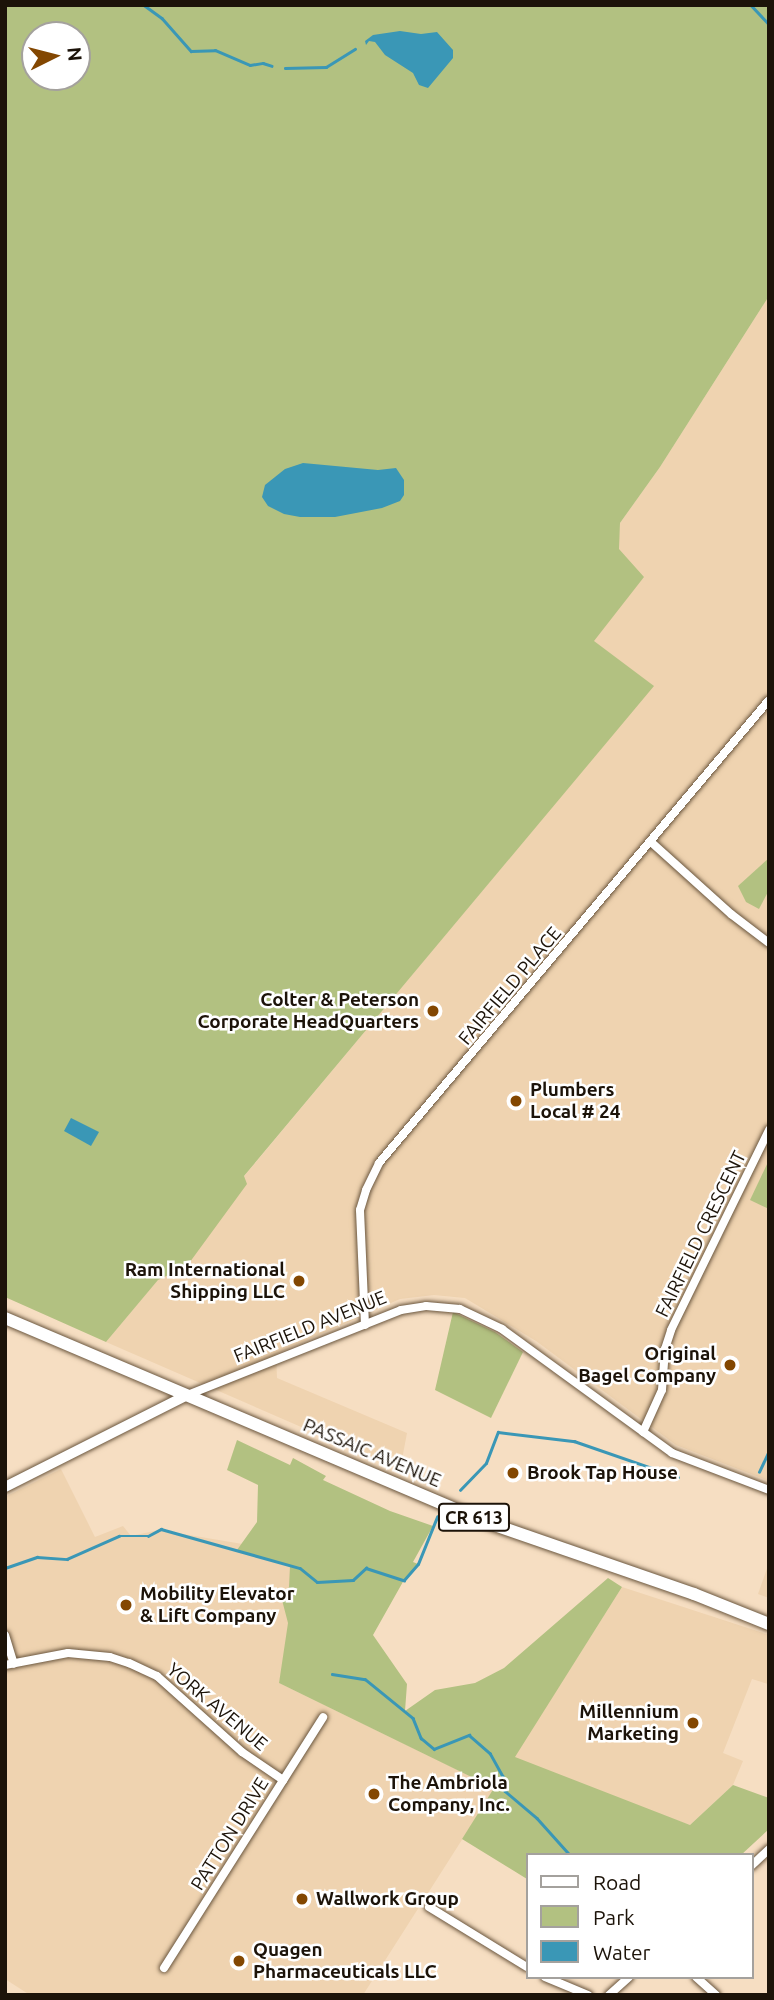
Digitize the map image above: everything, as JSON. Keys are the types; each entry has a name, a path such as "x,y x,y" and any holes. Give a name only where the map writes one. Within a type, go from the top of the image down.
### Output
{"main road":[{"name":"PASSAIC AVENUE","path":"5,1318 483,1521 684,1590 769,1624"}],"street":[{"name":"FAIRFIELD PLACE","path":"365,1325 360,1210 379,1163 769,700"},
{"path":"651,842 731,914 769,943"},
{"name":"FAIRFIELD CRESCENT","path":"643,1432 662,1390 665,1349 671,1330 769,1130"},
{"name":"FAIRFIELD AVENUE","path":"5,1487 185,1396 414,1307 460,1309 502,1329 672,1454 769,1490"},
{"path":"5,1635 10,1664"},
{"name":"YORK AVENUE","path":"10,1664 68,1653 110,1657 129,1663 157,1675 242,1752 283,1780"},
{"name":"PATTON DRIVE","path":"164,1968 323,1717"},
{"path":"753,1864 769,1849"},
{"path":"429,1906 526,1966"},
{"path":"550,1979 588,1995"},
{"path":"609,1995 627,1979"},
{"path":"698,1979 716,1995"}],"shaded area":[{"path":"769,296 769,1481 676,1445 536,1341 465,1298 434,1295 400,1299 276,1354 277,1378 407,1433 400,1470 106,1342 653,686 573,626 618,550 620,523 660,467"},
{"path":"61,1469 95,1537 123,1526 131,1536 159,1530 290,1552 293,1625 279,1683 495,1788 363,1995 30,1995 5,1979 5,1497"},
{"path":"769,1563 769,1598 758,1594"},
{"path":"622,1587 769,1635 768,1684 752,1679 723,1753 743,1761 733,1785 690,1825 511,1762"}],"green space":[{"path":"5,5 769,5 769,296 660,467 620,523 619,549 644,577 594,641 654,686 244,1176 247,1184 187,1266 158,1280 106,1342 5,1297"},
{"path":"769,858 769,890 759,909 746,902 738,886"},
{"path":"769,1160 769,1209 750,1200"},
{"path":"453,1312 495,1332 523,1352 491,1418 435,1390"},
{"path":"237,1440 290,1465 293,1458 326,1476 323,1480 390,1511 433,1526 413,1562 418,1564 404,1580 373,1635 407,1684 405,1711 435,1690 475,1683 504,1668 608,1578 622,1587 515,1757 690,1825 733,1785 769,1798 769,1829 743,1853 526,1853 526,1878 462,1839 494,1788 279,1683 288,1623 282,1600 289,1587 290,1566 237,1550 257,1522 258,1485 227,1470"}],"water":[{"path":"400,31 421,34 437,32 453,50 453,58 428,88 419,85 413,73 385,55 375,42 369,41 366,45 365,41 373,35"},
{"path":"303,463 378,470 396,468 404,480 404,495 400,501 382,508 335,517 300,517 284,514 268,506 262,497 265,485 285,469"},
{"path":"71,1118 99,1132 91,1146 64,1131"}],"waterway":[{"path":"144,5 162,18 191,51 215,50 250,65 263,63 272,66"},
{"path":"751,5 769,24"},
{"path":"285,68 326,67 355,49"},
{"path":"460,1490 486,1463 498,1432 574,1441 678,1477"},
{"path":"759,1472 769,1451"},
{"path":"5,1568 37,1557 67,1559 119,1536 148,1536 161,1529 300,1568 317,1582 353,1580 366,1568 404,1580 418,1564 437,1517"},
{"path":"332,1674 365,1679 413,1718 421,1738 434,1749 469,1735 490,1753 503,1776 505,1791 537,1818 568,1853"}],"place":[{"name":"Colter & Peterson Corporate HeadQuarters","path":"433,1011"},
{"name":"Plumbers Local # 24","path":"516,1101"},
{"name":"Ram International Shipping LLC","path":"299,1281"},
{"name":"Original Bagel Company","path":"730,1365"},
{"name":"Brook Tap House","path":"513,1473"},
{"name":"Mobility Elevator & Lift Company","path":"126,1605"},
{"name":"Millennium Marketing","path":"693,1723"},
{"name":"The Ambriola Company, Inc.","path":"374,1794"},
{"name":"Wallwork Group","path":"302,1899"},
{"name":"Quagen Pharmaceuticals LLC","path":"239,1961"}]}
